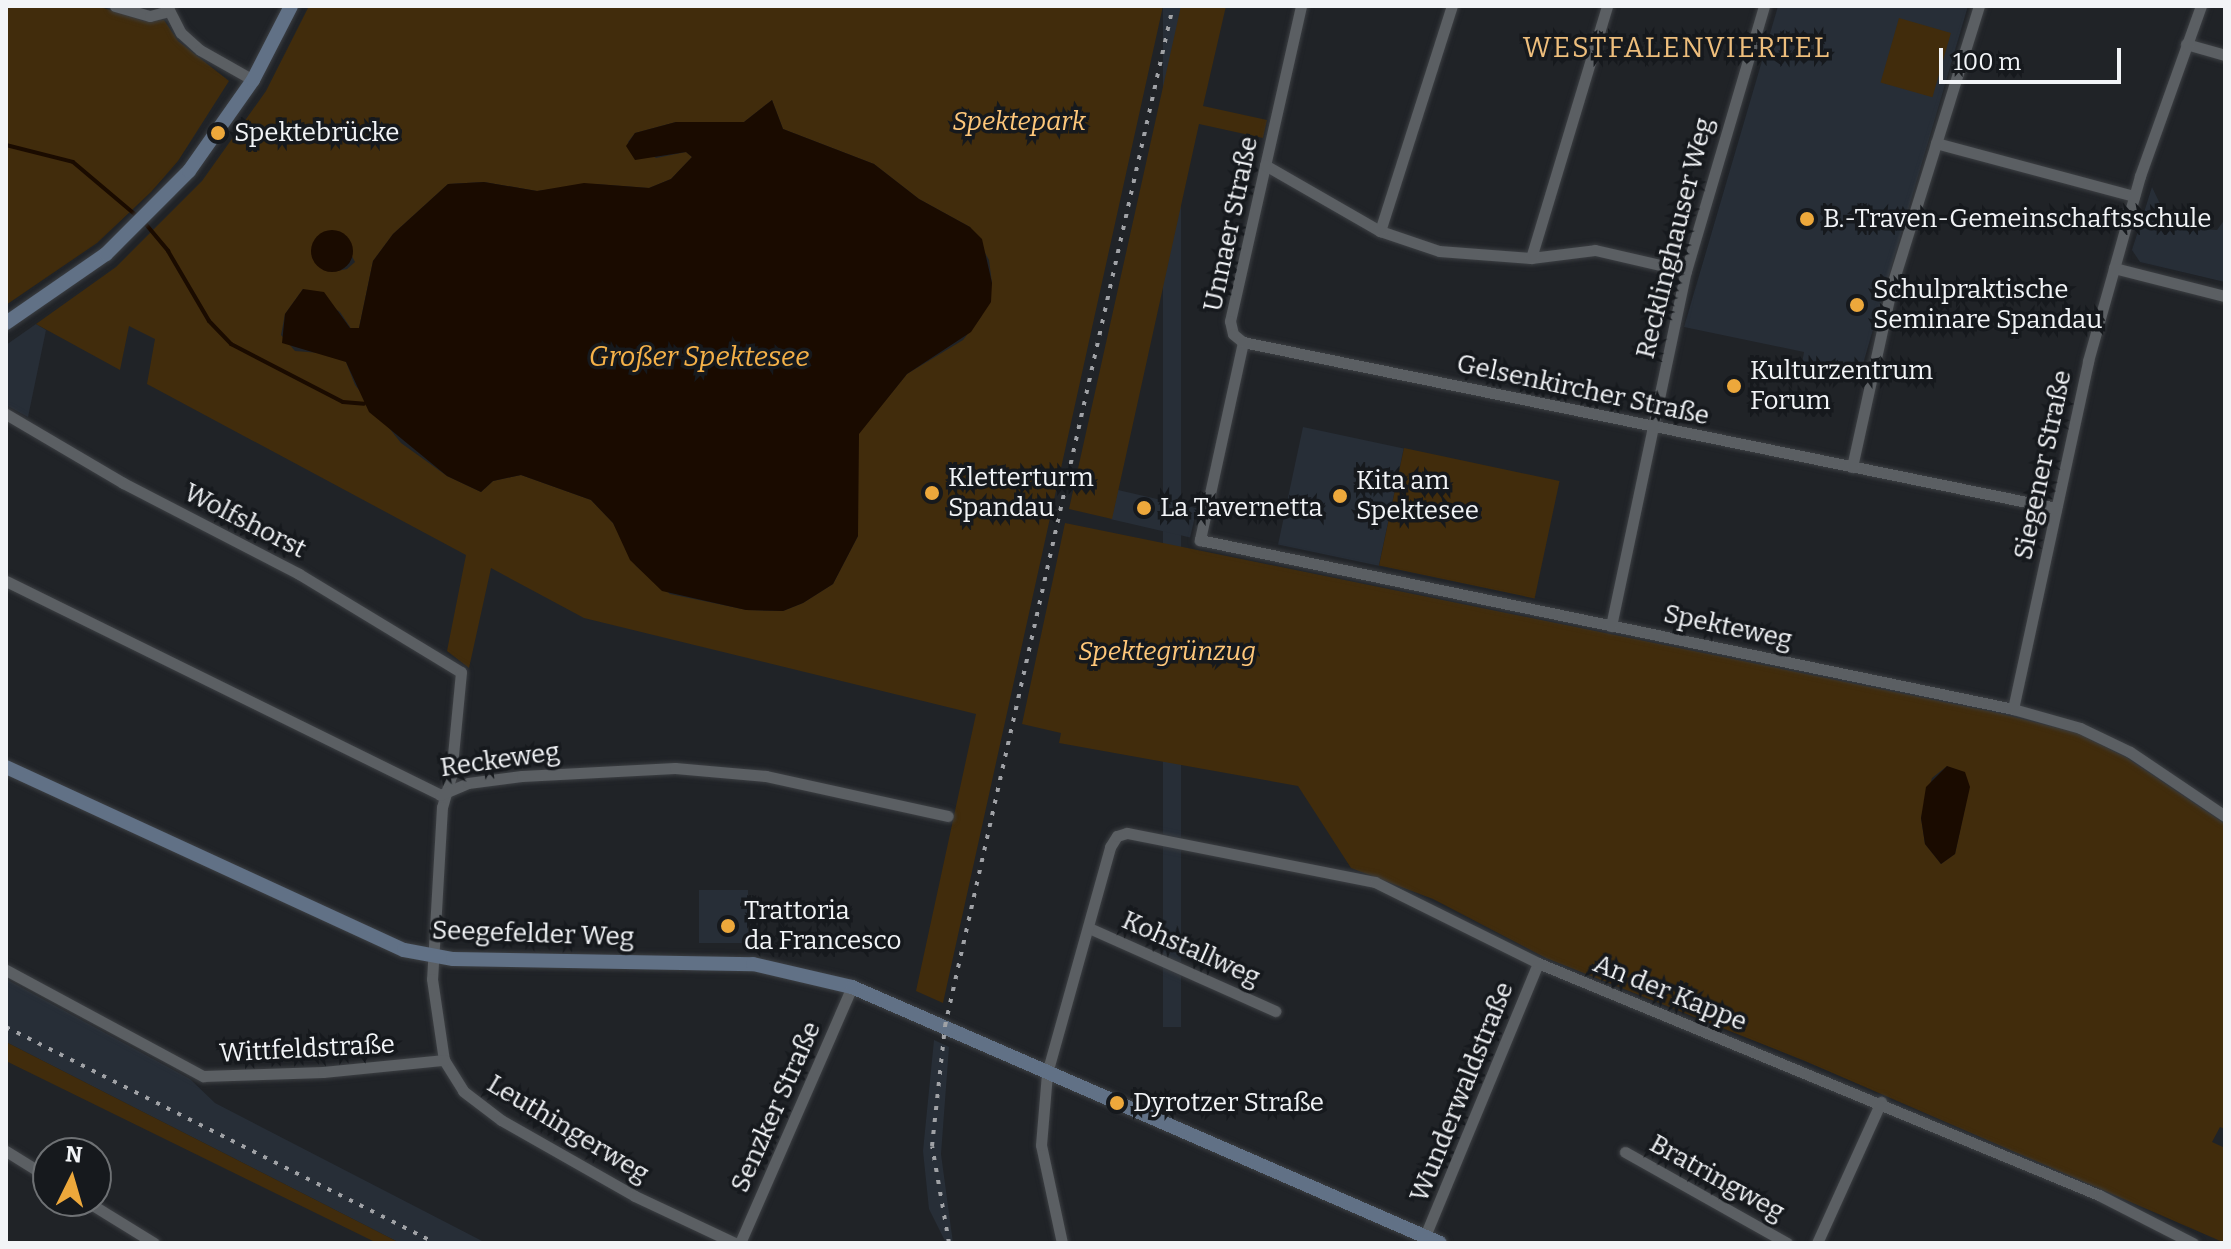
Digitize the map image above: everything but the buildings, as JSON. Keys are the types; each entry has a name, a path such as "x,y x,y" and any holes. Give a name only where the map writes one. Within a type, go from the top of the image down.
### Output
{"street":[{"path":"115,6 150,16 168,9 181,33 200,50 253,80"},
{"path":"6,323 106,254 189,171 253,80 291,6"},
{"name":"Unnaer Straße","path":"1200,540 1243,342 1233,334 1230,321 1301,6"},
{"path":"1380,231 1452,6"},
{"path":"1531,258 1607,6"},
{"name":"Recklinghauser Weg","path":"1611,626 1686,271 1764,6"},
{"path":"1852,467 1892,285 1979,6"},
{"name":"Siegener Straße","path":"2013,709 2079,395 2134,196 2201,6"},
{"path":"2186,44 2225,55"},
{"path":"1936,143 2134,196"},
{"path":"1265,165 1380,231 1439,251 1531,258 1595,250 1686,271"},
{"path":"2114,268 2225,296"},
{"name":"Gelsenkircher Straße","path":"1243,342 2056,508"},
{"name":"Wolfshorst","path":"6,414 123,483 313,581 461,672"},
{"name":"Spekteweg","path":"1200,540 2013,709 2080,728 2130,752 2225,816"},
{"name":"Reckeweg","path":"6,581 445,794 468,783 522,776 675,768 766,776 948,816"},
{"name":"Leuthingerweg","path":"461,672 445,794 432,979 444,1060 463,1091 501,1120 635,1196 738,1243"},
{"name":"Seegefelder Weg","path":"6,767 389,945 434,958 753,964 852,987 1440,1243"},
{"name":"An der Kappe","path":"1089,928 1117,836 1355,875 1538,963 1881,1102 2099,1195 2193,1243"},
{"path":"1062,1243 1041,1145 1047,1073 1089,928"},
{"name":"Kohstallweg","path":"1089,928 1275,1011"},
{"name":"Wunderwaldstraße","path":"1425,1236 1538,963"},
{"name":"Wittfeldstraße","path":"6,970 203,1076 260,1077 444,1060"},
{"name":"Senzker Straße","path":"738,1243 852,987"},
{"path":"1817,1243 1881,1102"},
{"path":"6,1151 32,1167"},
{"name":"Bratringweg","path":"1625,1152 1787,1243"},
{"path":"112,1217 154,1243"}],"shaded area":[{"path":"1163,6 1181,6 1181,1027 1163,1027"},
{"name":"B.-Traven-Gemeinschaftsschule","path":"1778,6 1968,6 1860,374 1802,363 1804,352 1684,327"},
{"path":"2152,187 2171,227 2217,230 2225,219 2225,282 2140,262 2132,250"},
{"path":"36,324 46,330 28,417 6,405 6,345"},
{"name":"Kita am Spektesee","path":"1303,427 1404,448 1379,566 1278,544"},
{"path":"1118,490 1197,508 1190,537 1111,519"},
{"path":"699,890 748,890 748,943 699,943"},
{"path":"6,979 190,1079 215,1103 486,1243 400,1243 6,1042"},
{"path":"934,1040 949,1047 941,1154 953,1243 946,1243 929,1209 923,1151"}],"green space":[{"path":"6,6 97,6 144,21 164,20 178,41 229,81 178,161 151,192 97,243 6,305"},
{"name":"Spektepark","path":"309,6 1163,6 943,1003 916,991 976,714 584,618 491,568 469,668 447,651 466,555 147,384 155,339 129,326 120,370 36,324 116,267 202,181 266,91","holes":["772,100 783,129 874,164 919,199 970,227 989,260 992,283 981,317 963,340 907,374 858,434 858,536 833,584 803,603 783,611 747,610 670,594 636,566 613,523 591,500 521,475 493,481 481,492 447,476 401,443 355,385 346,362 333,354 295,351 281,335 285,314 303,289 340,312 352,330 359,328 373,261 393,234 448,184 484,182 537,191 595,184 649,188 671,179 692,157 686,152 656,158 628,142 635,133 676,122 744,122","323,233 342,237 355,262 347,269 337,271"]},
{"path":"1181,6 1226,6 1203,106 1267,120 1263,138 1199,124 1112,519 1069,509"},
{"path":"1899,18 1951,33 1932,97 1881,82"},
{"path":"1404,448 1560,481 1535,598 1379,565"},
{"name":"Spektegrünzug","path":"1065,523 1998,713 2077,733 2127,758 2225,824 2225,1129 2220,1127 2212,1142 2225,1148 2225,1243 1805,1061 1546,958 1433,899 1351,868 1298,786 1059,743 1061,733 1022,724","holes":["1947,766 1966,803 1955,854 1941,864 1925,844 1921,818 1932,778"]},
{"path":"6,1042 400,1243 377,1243 6,1061"}],"water":[{"name":"Großer Spektesee","path":"772,100 783,129 874,164 919,199 970,227 982,239 992,283 991,302 971,332 907,374 859,434 858,536 833,584 803,603 783,611 746,610 662,591 630,560 613,523 591,500 521,475 493,481 481,492 447,476 369,412 346,362 282,343 285,314 303,289 324,292 350,328 359,328 373,261 393,234 448,184 484,182 537,191 584,183 649,188 671,179 692,157 686,152 635,160 626,146 635,133 676,122 744,122"},
{"path":"332,230 347,236 353,251 347,266 332,272 317,266 311,251 317,236"},
{"path":"1947,766 1965,772 1970,787 1955,854 1941,864 1925,844 1921,818 1926,787"}],"waterway":[{"path":"6,145 73,162 137,216"},
{"path":"144,222 168,251 209,321 231,344 343,402 364,404"}],"railway":[{"path":"949,1243 932,1146 945,1026 1173,6"},
{"path":"6,1027 435,1243"}],"place":[{"name":"Spektebrücke","path":"218,133"},
{"name":"B.-Traven-Gemeinschaftsschule","path":"1807,219"},
{"name":"Schulpraktische Seminare Spandau","path":"1857,305"},
{"name":"Kulturzentrum Forum","path":"1734,386"},
{"name":"Kletterturm Spandau","path":"932,493"},
{"name":"Kita am Spektesee","path":"1340,496"},
{"name":"La Tavernetta","path":"1144,508"},
{"name":"Trattoria da Francesco","path":"728,926"},
{"name":"Dyrotzer Straße","path":"1117,1103"}],"district":[{"name":"WESTFALENVIERTEL","path":"1677,48"}]}
